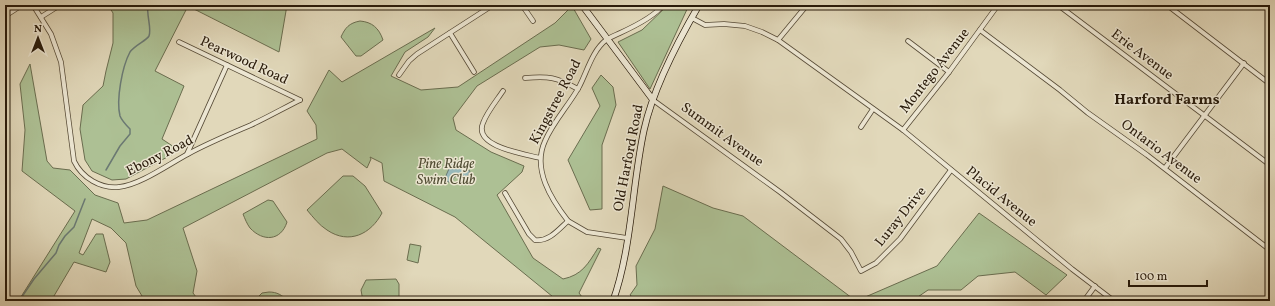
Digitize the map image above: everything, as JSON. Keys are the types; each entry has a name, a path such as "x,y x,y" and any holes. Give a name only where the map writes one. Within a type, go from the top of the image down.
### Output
{"street":[{"path":"5,16 22,5"},
{"name":"Ebony Road","path":"33,5 51,34 61,62 73,158 80,171 97,183 107,187 120,187 134,183 187,155 300,100"},
{"path":"41,17 60,5"},
{"path":"399,75 409,61 417,54 493,5"},
{"path":"522,5 533,21"},
{"name":"Summit Avenue","path":"582,5 606,40 653,100 780,192 841,239 851,252 861,271"},
{"name":"Old Harford Road","path":"612,301 620,275 646,122 663,75 699,5"},
{"path":"778,40 806,5"},
{"name":"Montego Avenue","path":"903,130 949,72 998,5"},
{"name":"Erie Avenue","path":"1058,5 1270,165"},
{"path":"1167,5 1270,84"},
{"path":"606,40 630,28 661,6"},
{"name":"Placid Avenue","path":"692,18 705,25 724,24 745,26 778,40 903,130 1072,269 1114,301"},
{"name":"Ontario Avenue","path":"980,30 1088,113 1165,168 1270,250"},
{"path":"450,33 474,72"},
{"name":"Kingstree Road","path":"568,221 548,191 540,158 545,140 578,89 594,55 606,40"},
{"path":"908,41 949,72"},
{"name":"Pearwood Road","path":"179,42 300,100"},
{"path":"1165,168 1244,63"},
{"path":"187,155 227,65"},
{"path":"525,78 552,78 561,80 578,89"},
{"path":"503,90 483,123 482,135 487,140 503,148 540,158"},
{"path":"861,127 874,109"},
{"name":"Luray Drive","path":"861,271 876,263 900,238 951,170"},
{"path":"505,193 529,234 535,240 543,240 548,238 568,221 574,226 587,232 627,238"},
{"path":"1084,301 1096,286"},
{"path":"5,298 10,301"}],"green space":[{"path":"108,5 287,5 279,52 188,6 155,71 184,86 162,139 174,147 173,154 126,179 112,180 92,171 85,160 80,129 83,105 103,86 113,43 113,13"},
{"path":"668,5 689,5 650,89 618,42 642,30"},
{"name":"Pine Ridge Swim Club","path":"572,6 591,39 584,50 559,45 540,47 477,86 453,118 456,130 491,152 524,166 522,172 497,195 533,258 563,279 580,272 588,264 598,248 601,249 579,293 585,301 558,301 455,217 384,181 382,163 370,157 371,159 367,168 342,149 327,153 183,228 197,271 193,293 199,301 145,301 136,286 126,243 111,228 92,219 79,253 83,255 96,234 103,234 110,262 106,272 74,262 51,301 19,300 75,211 22,171 25,130 20,84 30,64 47,161 53,168 70,170 95,195 118,203 124,223 147,220 317,139 316,125 307,111 329,70 342,82 435,28 428,37 405,52 391,76 421,90 458,87 555,23"},
{"path":"360,21 374,26 383,40 361,56 356,56 341,37 348,26"},
{"path":"601,75 613,87 616,105 602,145 602,209 590,210 568,160 600,106 592,88"},
{"path":"343,176 353,176 365,186 382,213 372,227 366,232 351,237 343,237 327,230 307,210"},
{"path":"663,186 713,208 743,216 856,301 637,301 630,295 637,285 636,266 655,229"},
{"path":"268,200 273,201 287,222 281,233 271,237 260,236 255,233 250,228 243,214"},
{"path":"979,213 1067,275 1046,295 1015,272 978,276 961,290 928,290 912,301 856,301 937,266"},
{"path":"410,244 421,246 418,263 407,260"},
{"path":"396,279 399,284 399,301 363,301 361,290 366,280"},
{"path":"269,292 279,294 288,301 254,301 262,293"}],"water":[{"path":"452,162 470,171 465,182 455,176 451,183 444,180"}],"waterway":[{"path":"106,170 120,146 130,134 130,129 120,116 120,84 124,66 130,52 149,36 150,29 148,5"},
{"path":"19,301 34,279 56,253 65,236 74,227 85,199"}],"district":[{"name":"Harford Farms","path":"1167,100"}]}
